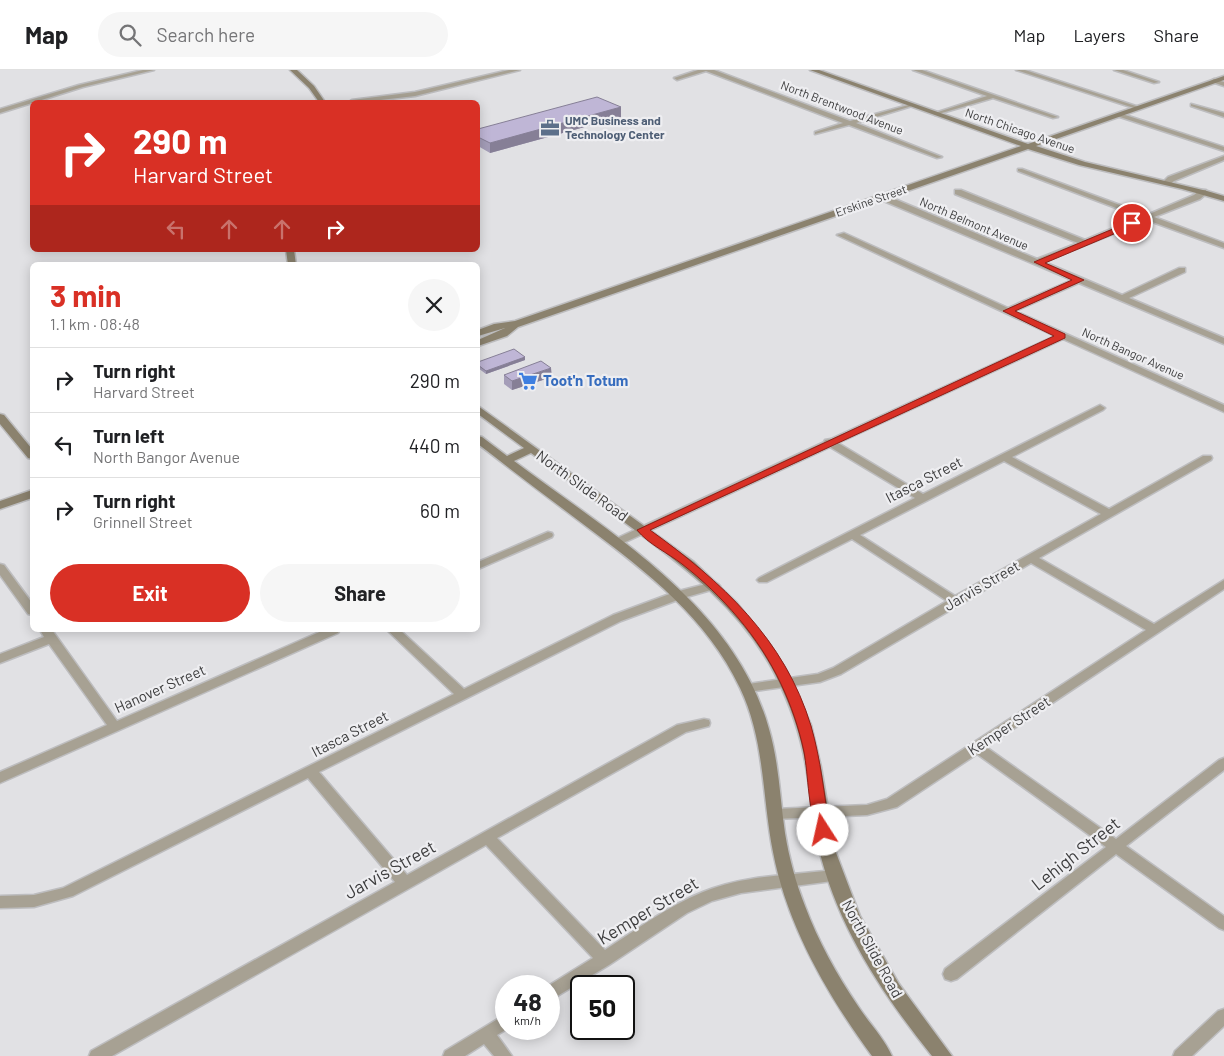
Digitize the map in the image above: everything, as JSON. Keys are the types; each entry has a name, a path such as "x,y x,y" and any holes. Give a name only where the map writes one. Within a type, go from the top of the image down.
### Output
{"main road":[{"path":"293,70 312,87 321,100"},
{"name":"North Chicago Avenue","path":"813,70 1027,146 1103,170 1204,192 1224,199"},
{"name":"Erskine Street","path":"480,332 494,327 518,324 1224,78"},
{"name":"Erskine Street","path":"480,342 504,334 518,324"},
{"name":"North Slide Road","path":"480,410 687,562 714,586 753,630 768,651 786,683 803,724 811,752 819,812 835,876 851,915 881,971 902,1004 943,1056"},
{"path":"0,417 30,454"},
{"name":"North Slide Road","path":"480,440 652,570 704,620 725,648 748,688 763,729 768,747 775,814 788,880 799,911 842,997 884,1056"},
{"path":"506,460 532,449"},
{"path":"0,505 30,495"}],"street":[{"path":"34,100 74,87 151,70"},
{"path":"368,100 415,94 516,70"},
{"path":"677,78 704,70"},
{"name":"North Brentwood Avenue","path":"708,70 939,157"},
{"path":"916,70 1055,117"},
{"path":"1019,70 1139,108"},
{"path":"1117,70 1156,82"},
{"path":"1214,81 1224,84"},
{"path":"937,114 994,96"},
{"path":"0,111 30,101"},
{"path":"817,133 910,105"},
{"path":"1193,105 1224,115"},
{"path":"1119,115 1224,149"},
{"path":"1166,183 1171,179 1224,158"},
{"path":"1020,170 1224,246"},
{"path":"958,192 1086,243"},
{"path":"1038,262 1197,197 1204,192"},
{"name":"North Belmont Avenue","path":"882,197 1222,338"},
{"name":"North Bangor Avenue","path":"841,235 1224,409"},
{"path":"1122,298 1182,270"},
{"path":"1008,311 1079,280"},
{"path":"615,543 829,442 1062,336"},
{"name":"Itasca Street","path":"763,580 1100,408"},
{"path":"829,442 924,499"},
{"path":"1005,457 1110,514"},
{"name":"Jarvis Street","path":"748,688 820,678 837,671 955,601 1207,458"},
{"path":"480,565 548,535"},
{"path":"853,535 955,601"},
{"path":"1031,558 1155,630"},
{"path":"0,568 30,608"},
{"name":"Kemper Street","path":"775,814 867,810 892,804 1224,584"},
{"name":"Itasca Street","path":"0,902 13,904 44,900 68,892 617,618 679,595 714,586"},
{"name":"Hanover Street","path":"0,778 329,632"},
{"path":"395,632 463,696"},
{"path":"0,660 49,634 115,727"},
{"name":"Jarvis Street","path":"97,1056 682,728 704,723"},
{"path":"977,747 1224,924"},
{"name":"Lehigh Street","path":"951,974 1224,763"},
{"path":"311,772 405,883"},
{"path":"487,837 604,960"},
{"name":"Kemper Street","path":"560,987 682,910 708,896 742,887 788,880 835,876"},
{"path":"1189,1053 1224,1016"},
{"path":"451,1056 495,1028"},
{"path":"486,1034 504,1056"}],"building":[{"path":"597,97 621,107 490,143 480,138 480,128"},
{"path":"514,349 525,357 486,371 480,366 480,361"},
{"path":"541,361 551,368 512,381 504,375"}],"place":[{"name":"UMC Business and Technology Center","path":"550,128"},
{"name":"Toot'n Totum","path":"528,381"}],"route":[{"path":"823,830 811,752 803,724 795,701 768,651 739,612 714,586 687,562 642,530 1062,336 1008,311 1079,280 1038,262 1132,223"}]}
